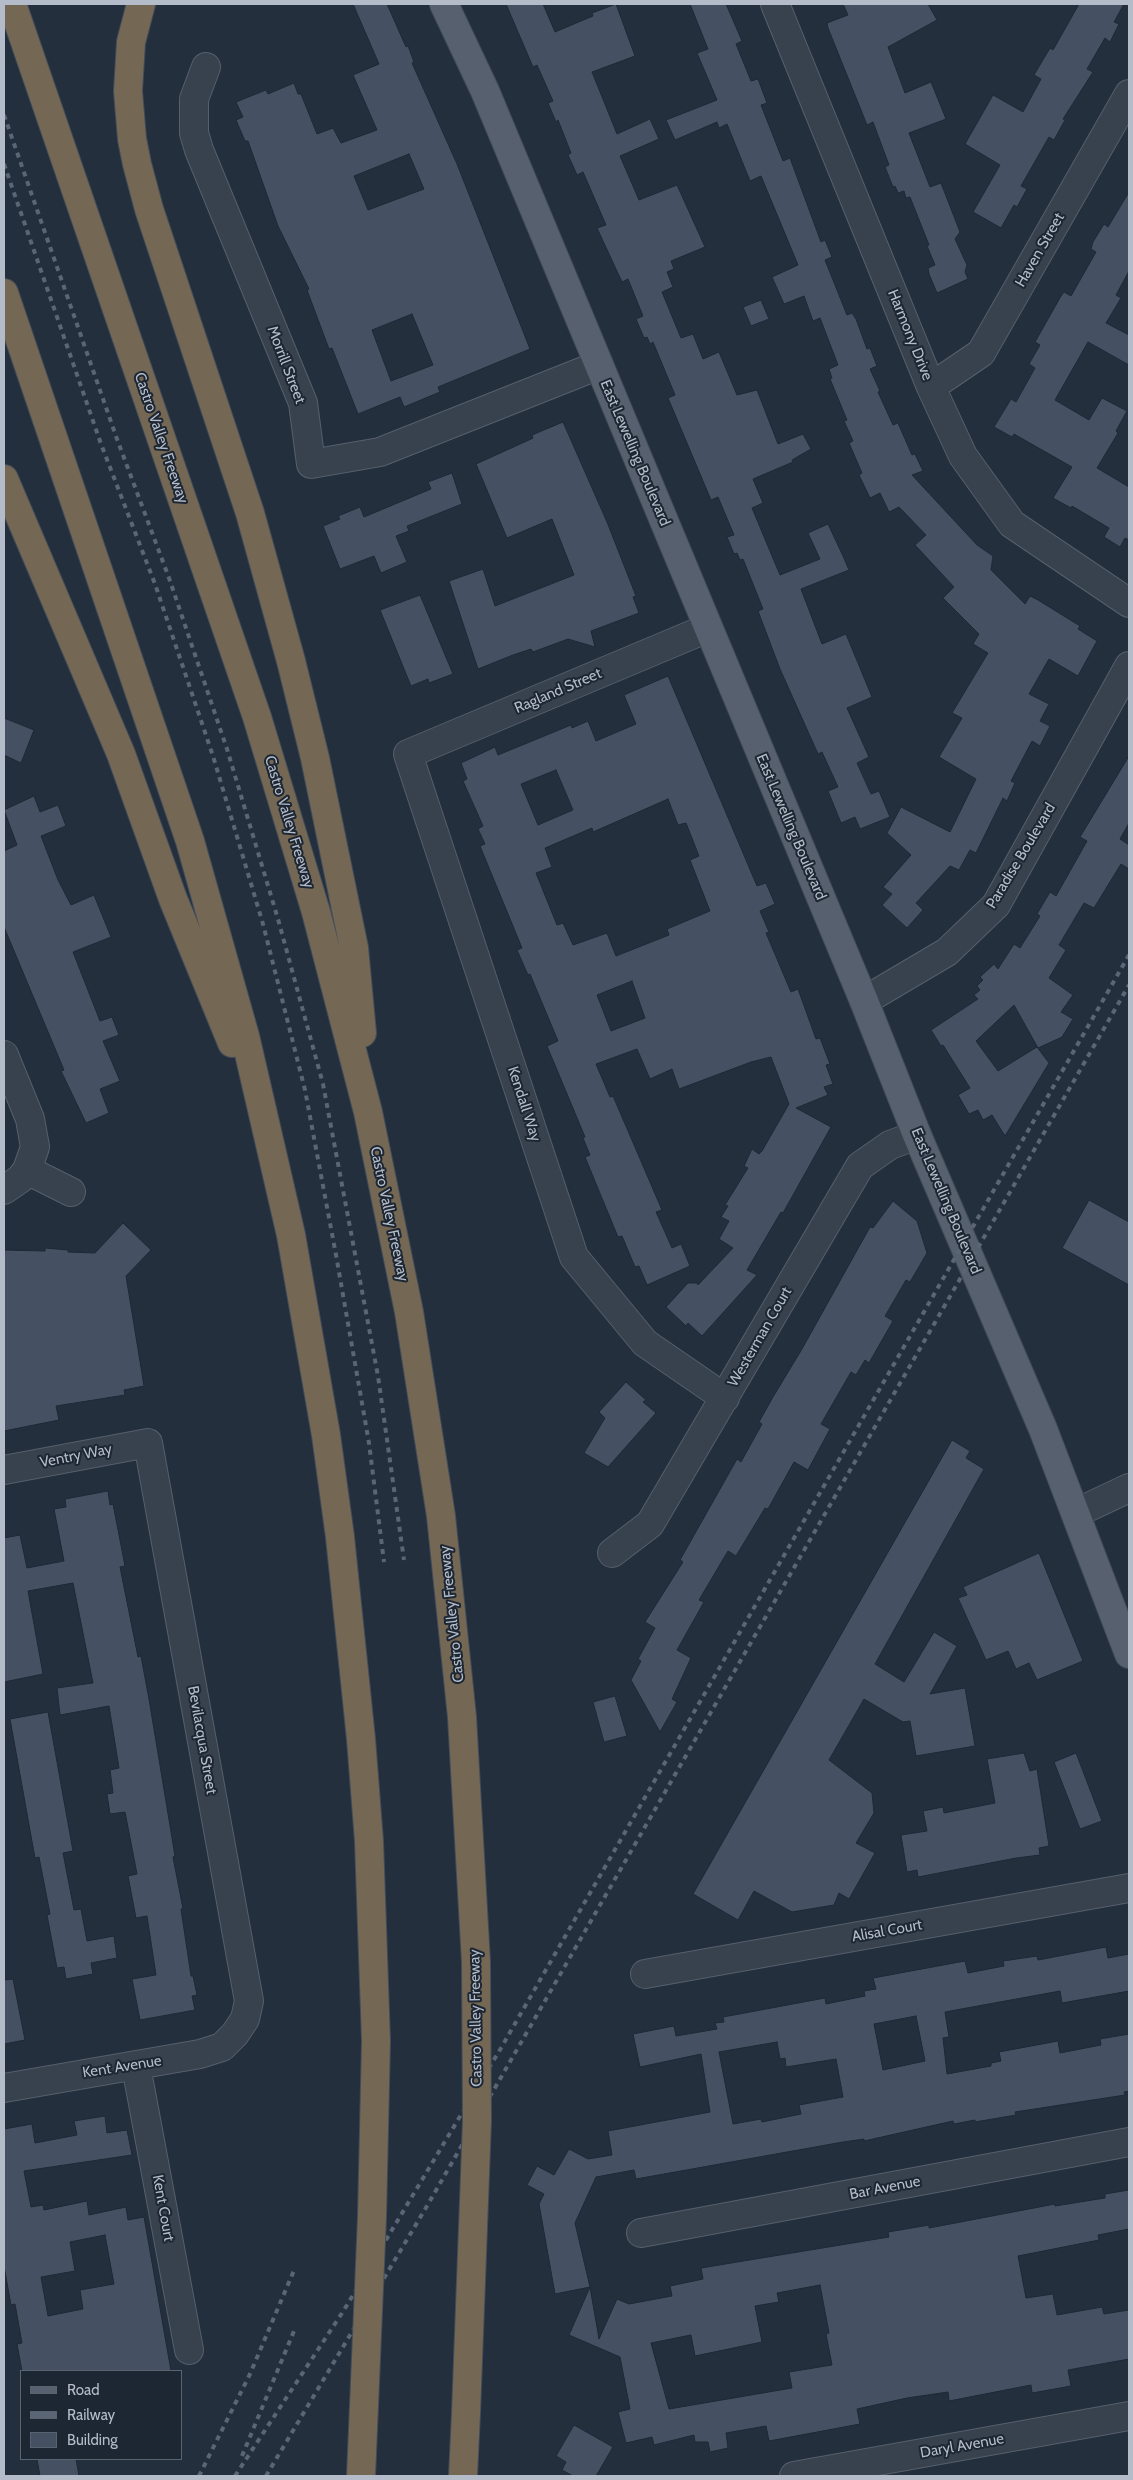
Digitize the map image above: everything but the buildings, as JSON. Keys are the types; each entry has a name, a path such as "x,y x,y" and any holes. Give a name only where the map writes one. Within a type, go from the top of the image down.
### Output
{"highway":[{"name":"Castro Valley Freeway","path":"12,4 260,726 316,912 368,1112 407,1303 441,1516 462,1717 476,1962 477,2121 463,2476"},
{"path":"141,4 131,42 128,66 132,139 149,209 250,513 307,725 354,948 368,1112"},
{"path":"4,293 130,658 190,841 245,1036 291,1235 326,1435 353,1648 368,1841 373,1942 376,2041 372,2217 361,2476"},
{"path":"4,479 118,747 173,899 269,1136"}],"main road":[{"name":"East Lewelling Boulevard","path":"444,4 485,91 864,1001 917,1135 1043,1429 1129,1654"}],"street":[{"name":"Harmony Drive","path":"775,4 931,387 963,456 1012,524 1129,603"},
{"name":"Morrill Street","path":"206,67 194,99 194,132 199,150 303,402 311,464 380,452 599,366"},
{"name":"Haven Street","path":"931,387 981,353 1129,94"},
{"name":"Ragland Street","path":"408,754 708,628"},
{"name":"Paradise Boulevard","path":"864,1001 947,952 996,904 1129,666"},
{"name":"Kendall Way","path":"408,754 574,1257 644,1343 725,1398"},
{"path":"4,1055 30,1119 35,1147 27,1170 20,1179 4,1190"},
{"name":"Westerman Court","path":"612,1552 650,1524 860,1166 890,1145 917,1135"},
{"path":"27,1170 71,1192"},
{"name":"Ventry Way","path":"4,1470 148,1443"},
{"name":"Bevilacqua Street","path":"148,1443 249,2001 245,2019 235,2034"},
{"path":"1076,1513 1129,1488"},
{"name":"Alisal Court","path":"645,1974 1129,1888"},
{"name":"Kent Avenue","path":"4,2088 200,2054 222,2047 235,2034"},
{"name":"Kent Court","path":"136,2066 189,2350"},
{"name":"Bar Avenue","path":"641,2233 1129,2142"},
{"name":"Daryl Avenue","path":"794,2476 1129,2416"}],"railway":[{"path":"4,115 117,439 169,578 227,749 278,919 323,1084 378,1376 404,1560"},
{"path":"4,164 101,444 155,584 213,756 263,924 305,1090 369,1443 384,1562"},
{"path":"235,2476 344,2310 501,2048 1129,955"},
{"path":"266,2476 427,2206 1129,985"},
{"path":"199,2476 250,2374 295,2268"},
{"path":"242,2456 294,2331"}]}
